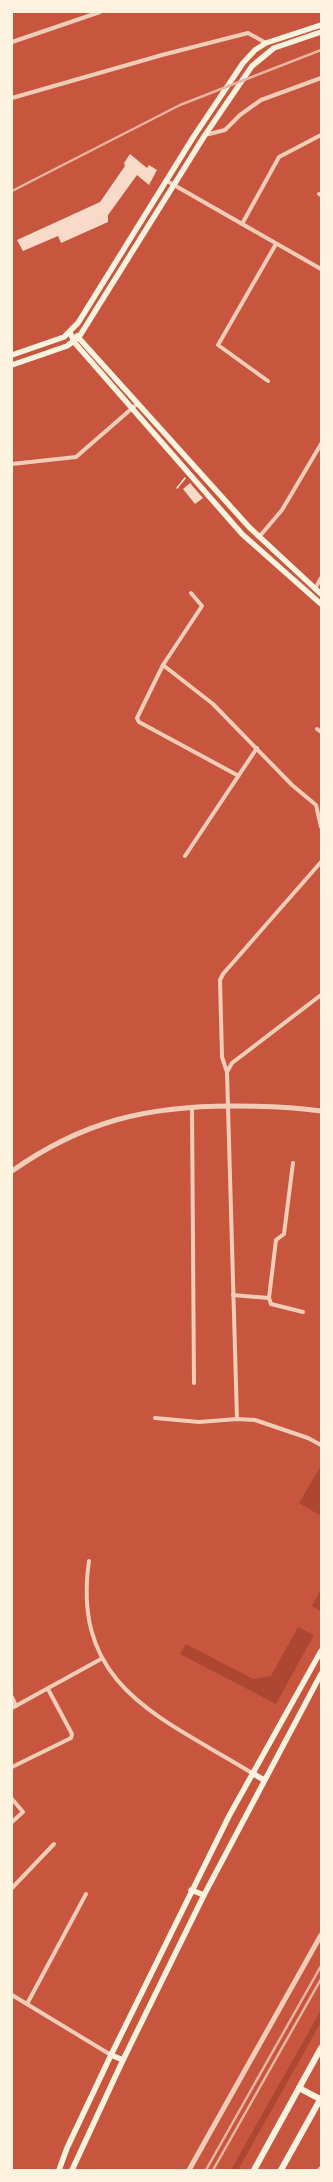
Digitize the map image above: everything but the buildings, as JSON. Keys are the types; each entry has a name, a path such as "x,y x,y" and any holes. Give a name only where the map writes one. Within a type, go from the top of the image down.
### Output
{"highway":[{"path":"254,2170 321,2048"},
{"path":"281,2170 321,2099 299,2088"}],"main road":[{"path":"12,355 60,339 70,332 90,305 194,136 243,63 255,50 266,43 321,25"},
{"path":"12,365 74,342 80,337 205,135 252,66 274,48 321,32"},
{"path":"70,332 80,337 137,404 249,527 321,594"},
{"path":"70,332 74,342 190,472 242,534 321,604"},
{"path":"242,534 249,527"},
{"path":"59,2170 67,2148 110,2055 191,1890 252,1773 321,1651"},
{"path":"72,2170 123,2060 204,1895 321,1674"},
{"path":"252,1773 264,1780"},
{"path":"191,1890 204,1895"},
{"path":"110,2055 123,2060"}],"street":[{"path":"12,42 100,12"},
{"path":"12,98 162,55 248,33 266,43"},
{"path":"205,135 225,130 240,115 261,100 321,78"},
{"path":"242,224 279,157 321,135"},
{"path":"167,181 321,269"},
{"path":"268,381 218,345 276,244"},
{"path":"12,464 76,457 137,404"},
{"path":"259,537 282,510 321,444"},
{"path":"315,588 321,578"},
{"path":"191,593 202,606 163,665 138,713 139,722 237,775"},
{"path":"163,665 213,704 292,785 316,805 321,827"},
{"path":"316,728 321,732"},
{"path":"185,856 237,775 257,748"},
{"path":"237,1419 227,1072 222,1057 221,977 321,862"},
{"path":"227,1072 232,1062 321,995"},
{"path":"12,1171 49,1148 104,1123 148,1111 192,1107 228,1106 279,1107 321,1111"},
{"path":"192,1107 194,1383"},
{"path":"294,1163 284,1234 276,1240 269,1298 271,1304 303,1312"},
{"path":"233,1295 269,1298"},
{"path":"155,1418 199,1422 237,1419 255,1420 308,1438 321,1445"},
{"path":"89,1561 86,1581 87,1617 95,1646 101,1659 112,1675 126,1690 150,1711 252,1773"},
{"path":"12,1708 101,1659"},
{"path":"12,1767 71,1738 72,1734 48,1689"},
{"path":"12,1697 16,1706"},
{"path":"12,1799 23,1812 12,1822"},
{"path":"12,1888 54,1844"},
{"path":"28,2004 86,1894"},
{"path":"189,2170 321,1935"},
{"path":"12,1995 110,2055"}],"path":[{"path":"177,488 190,472"}],"shaded area":[{"path":"321,1466 321,1516 299,1503"},
{"path":"321,1589 321,1611 312,1606"},
{"path":"298,1627 314,1635 276,1704 180,1654 186,1644 253,1679 271,1676"},
{"path":"321,2010 321,2022 238,2170 231,2170"}],"railway":[{"path":"12,191 180,105 321,50"},
{"path":"206,2170 321,1966"},
{"path":"213,2170 321,1979"}]}
